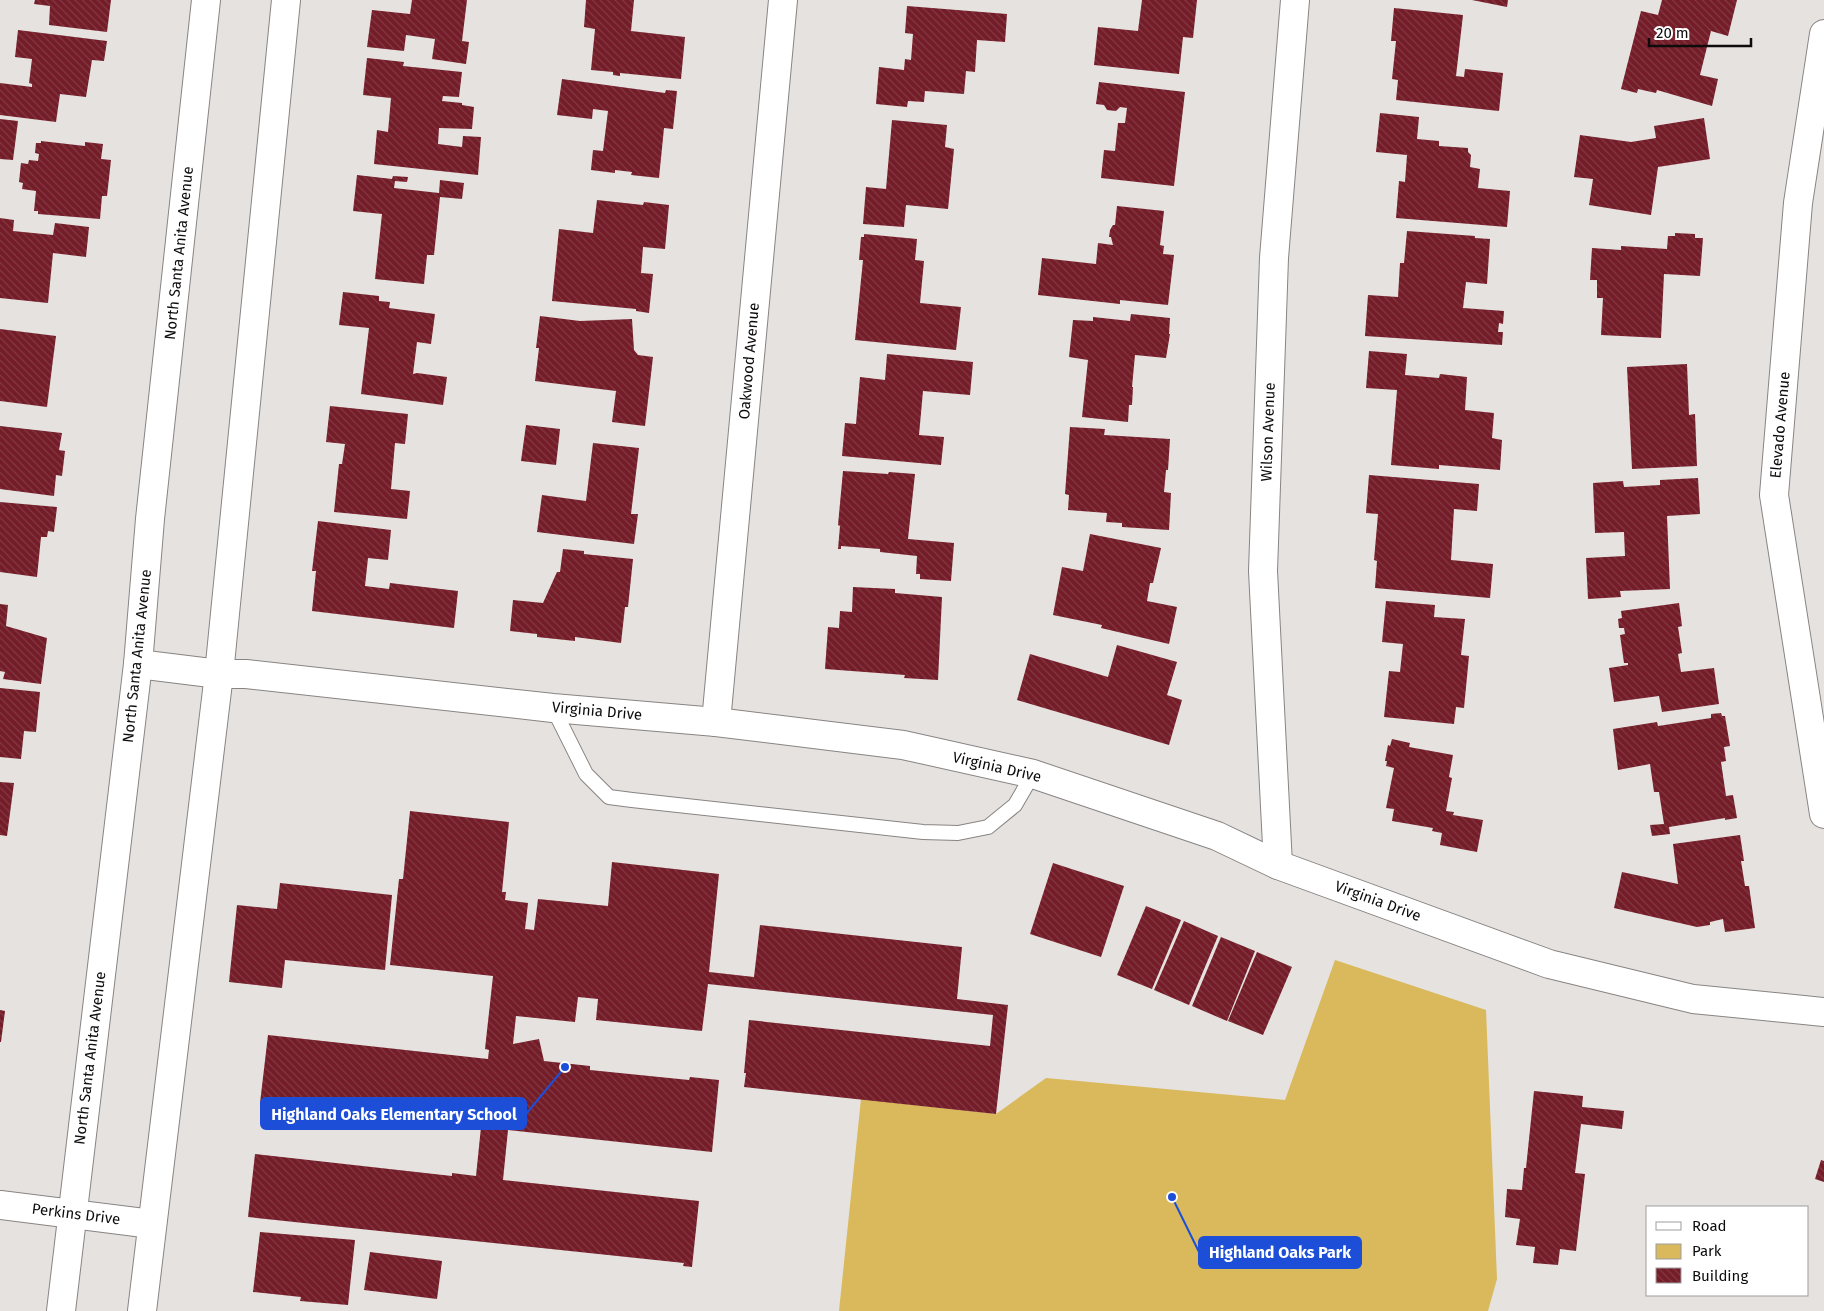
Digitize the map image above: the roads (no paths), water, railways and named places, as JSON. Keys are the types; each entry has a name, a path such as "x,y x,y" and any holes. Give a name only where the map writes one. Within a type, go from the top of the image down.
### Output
{"street":[{"name":"North Santa Anita Avenue","path":"61,1311 71,1213 138,664 150,519 206,0"},
{"path":"142,1311 219,674 286,0"},
{"name":"Oakwood Avenue","path":"716,722 783,0"},
{"name":"Wilson Avenue","path":"1278,865 1263,571 1274,258 1294,0"},
{"name":"Elevado Avenue","path":"1824,34 1798,202 1774,495 1824,814"},
{"name":"Virginia Drive","path":"138,664 553,708 716,722 902,745 1033,774 1217,836 1278,865 1549,964 1693,999 1824,1012"},
{"name":"Perkins Drive","path":"0,1205 152,1224"}],"lane":[{"path":"553,708 586,774 609,797 923,832 958,833 988,827 1015,805 1033,774"}],"place":[{"name":"Highland Oaks Elementary School","path":"565,1067"},
{"name":"Highland Oaks Park","path":"1172,1197"}]}
